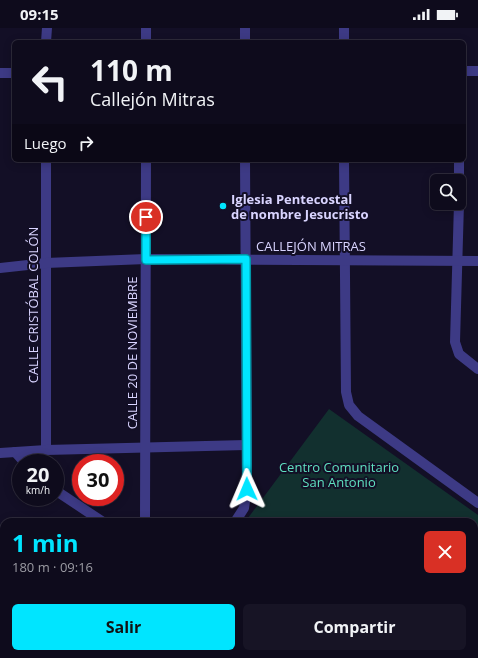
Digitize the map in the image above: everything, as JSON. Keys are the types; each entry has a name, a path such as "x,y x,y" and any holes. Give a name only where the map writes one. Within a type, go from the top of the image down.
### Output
{"street":[{"path":"46,40 47,28"},
{"path":"146,28 146,40"},
{"path":"245,28 245,40"},
{"path":"344,28 344,40"},
{"path":"466,71 478,71"},
{"path":"0,74 12,73"},
{"name":"CALLE CRISTÓBAL COLÓN","path":"46,162 46,450"},
{"name":"CALLE 20 DE NOVIEMBRE","path":"145,518 146,162"},
{"path":"238,518 244,508 247,489 245,162"},
{"path":"344,162 346,392 349,406 358,416 478,502"},
{"path":"459,162 459,174"},
{"path":"459,210 455,342 459,354 478,369"},
{"name":"CALLEJÓN MITRAS","path":"0,268 46,263 146,260 246,259 478,261"},
{"path":"0,453 46,450 246,445"},
{"path":"64,496 97,518"}],"green space":[{"name":"Centro Comunitario San Antonio","path":"329,409 478,515 478,518 248,518"}],"place":[{"name":"Iglesia Pentecostal de nombre Jesucristo","path":"223,206"}],"route":[{"path":"146,217 146,260 246,259 247,489"}]}
